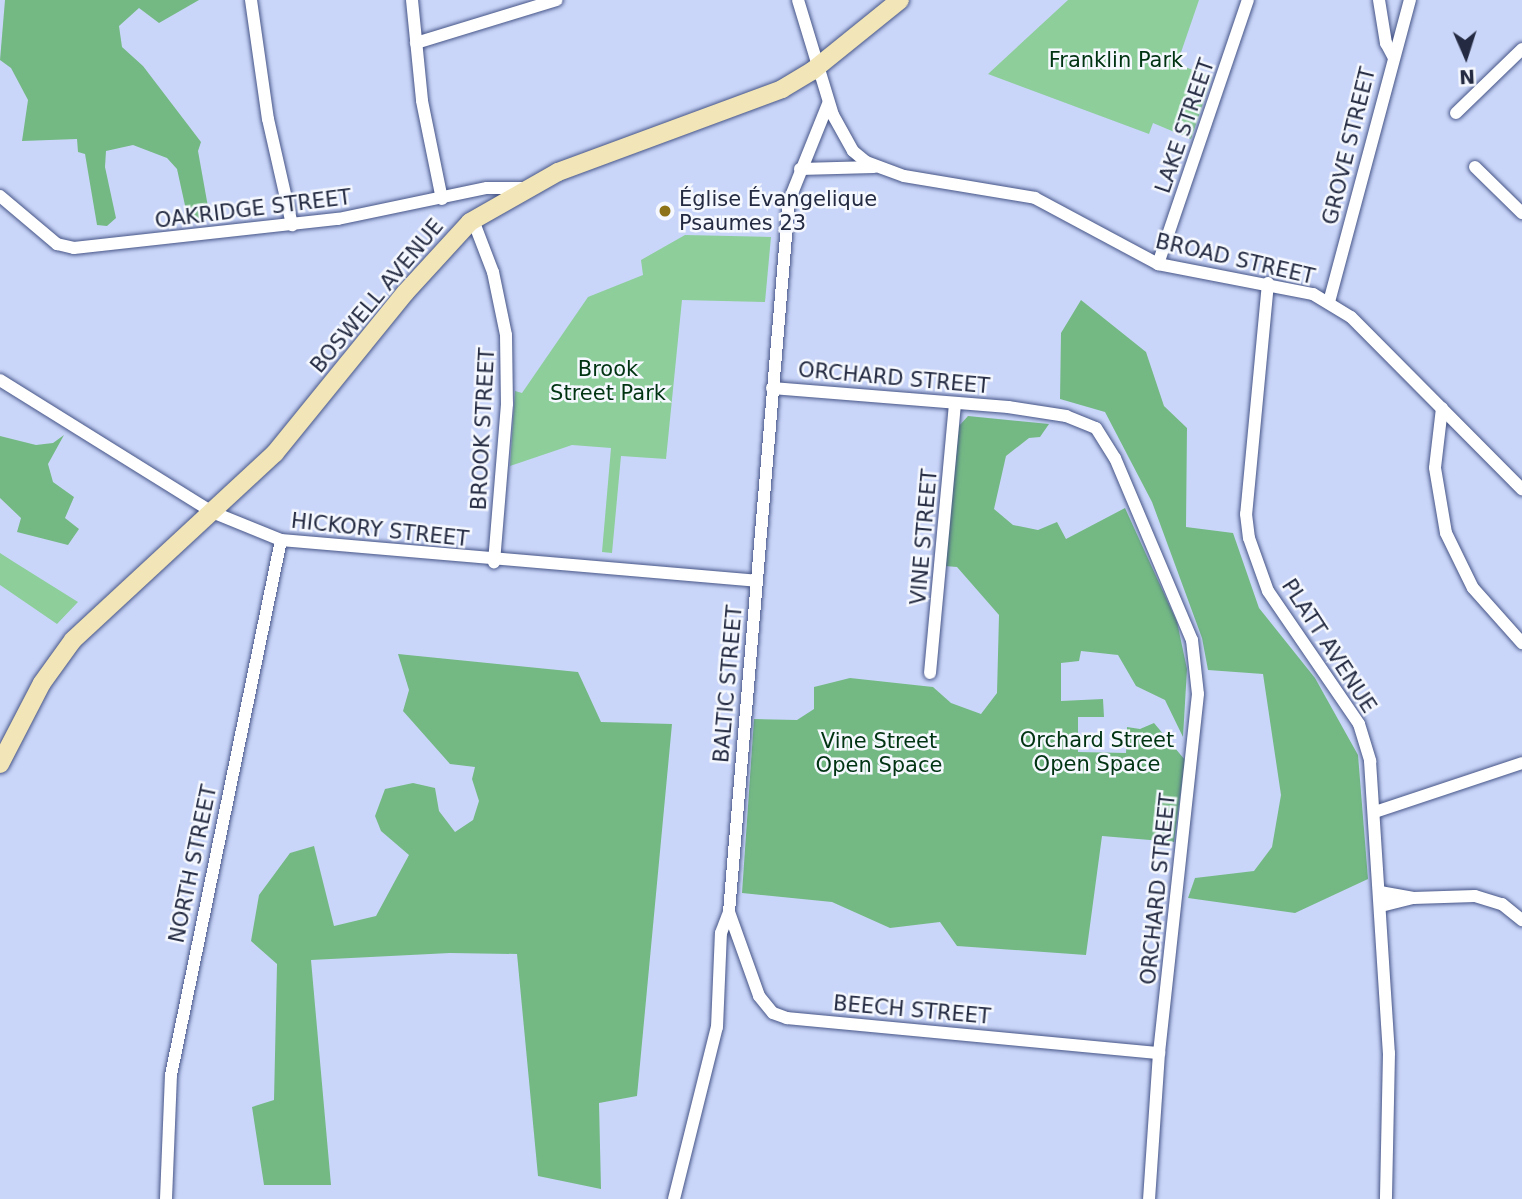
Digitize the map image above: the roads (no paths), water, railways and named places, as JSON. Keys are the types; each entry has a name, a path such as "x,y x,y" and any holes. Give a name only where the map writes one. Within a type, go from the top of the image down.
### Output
{"street":[{"path":"251,0 266,111 292,225"},
{"path":"412,0 416,43 442,199"},
{"path":"416,43 556,0"},
{"path":"799,0 828,104 853,151 875,167"},
{"name":"BOSWELL AVENUE","path":"0,764 42,683 73,640 283,444 425,268 473,220 526,188 595,158 754,102 818,67 900,0"},
{"name":"LAKE STREET","path":"1158,264 1248,0"},
{"path":"1379,0 1386,43 1392,56"},
{"name":"GROVE STREET","path":"1329,302 1392,56 1410,0"},
{"path":"1457,113 1522,49"},
{"name":"BALTIC STREET","path":"674,1199 715,1037 721,933 729,912 788,209 800,169 828,104"},
{"path":"800,169 875,167"},
{"name":"BROAD STREET","path":"875,167 1035,198 1158,264 1269,283 1329,302 1351,317 1522,489"},
{"path":"1475,167 1522,214"},
{"name":"OAKRIDGE STREET","path":"0,195 57,244 70,248 292,225 442,199 487,188 526,188"},
{"name":"BROOK STREET","path":"473,220 493,272 506,335 507,404 494,562"},
{"name":"PLATT AVENUE","path":"1269,283 1246,514 1249,538 1268,591 1359,724 1370,761 1389,1053 1386,1199"},
{"name":"HICKORY STREET","path":"0,380 212,512 281,540 494,562 756,581"},
{"name":"ORCHARD STREET","path":"772,388 955,403 1066,416 1096,428 1115,458 1165,567 1192,640 1198,694 1159,1053 1149,1199"},
{"name":"VINE STREET","path":"930,673 955,403"},
{"path":"1441,408 1435,468 1446,533 1473,587 1522,643"},
{"name":"NORTH STREET","path":"166,1199 171,1075 281,540"},
{"path":"1375,812 1522,763"},
{"path":"1380,892 1413,898 1484,897 1508,907 1522,920"},
{"path":"1381,906 1413,898"},
{"name":"BEECH STREET","path":"729,912 759,996 773,1013 787,1018 1159,1053"}],"place":[{"name":"Église Évangelique Psaumes 23","path":"665,211"}],"park label":[{"name":"Franklin Park","path":"1116,60"},
{"name":"Brook Street Park","path":"608,381"},
{"name":"Orchard Street Open Space","path":"1097,752"},
{"name":"Vine Street Open Space","path":"879,753"}]}
